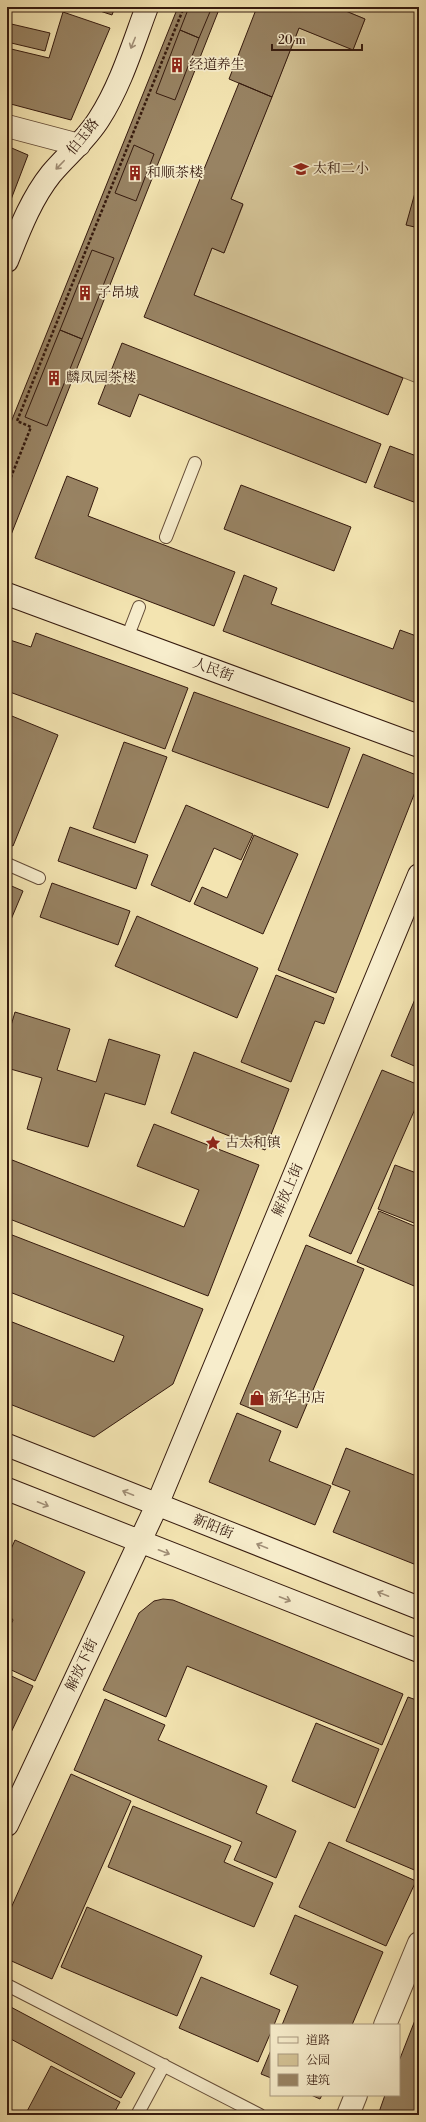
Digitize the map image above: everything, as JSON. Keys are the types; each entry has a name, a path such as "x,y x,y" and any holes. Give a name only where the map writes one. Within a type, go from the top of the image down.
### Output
{"street":[{"name":"伯玉路","path":"7,260 26,215 50,175 79,145 99,119 114,90 148,7"},
{"path":"7,126 79,145"},
{"name":"人民街","path":"7,594 419,746"},
{"name":"解放上街","path":"157,1504 419,875"},
{"name":"新阳街","path":"7,1445 419,1608"},
{"path":"7,1489 419,1651"},
{"name":"解放下街","path":"7,1825 157,1504"},
{"path":"385,2024 419,1943"},
{"path":"348,2115 356,2096"}],"lane":[{"path":"166,537 195,463"},
{"path":"127,638 139,607"},
{"path":"7,864 39,878"},
{"path":"7,1986 260,2115"},
{"path":"137,2115 164,2065"}],"path":[{"path":"7,487 31,427 17,421 184,7"}],"green space":[{"path":"336,7 419,7 419,384 194,295 212,248 224,253 243,205 231,199 299,28 353,49 365,19"}],"building":[{"path":"88,7 115,7 112,15"},
{"name":"子昂城","path":"178,7 220,7 7,545 7,432"},
{"path":"189,7 212,7 199,38 180,30"},
{"path":"257,7 336,7 365,19 353,50 299,28 272,97 229,79"},
{"path":"63,12 110,28 71,120 7,103 7,48 49,58"},
{"path":"7,23 50,33 45,51 7,42"},
{"name":"经道养生","path":"180,30 199,38 175,100 156,93"},
{"path":"239,83 272,97 231,199 243,204 224,253 212,248 194,295 403,378 388,415 144,317"},
{"name":"和顺茶楼","path":"134,145 154,154 136,201 115,193"},
{"path":"7,146 28,155 7,210"},
{"path":"419,182 419,228 406,225"},
{"path":"92,250 114,258 82,339 60,330"},
{"name":"麟凤园茶楼","path":"60,330 82,339 47,426 25,417"},
{"path":"122,343 381,444 366,483 139,394 130,417 98,404"},
{"path":"390,446 419,457 419,504 374,487"},
{"path":"67,476 98,488 88,516 235,572 214,626 35,558"},
{"path":"241,485 351,527 334,571 224,529"},
{"path":"244,575 277,588 271,604 393,649 400,630 419,637 419,704 223,631"},
{"path":"36,633 188,688 165,749 7,691 7,649 10,640 31,647"},
{"path":"194,692 350,748 328,808 172,751"},
{"path":"7,714 58,735 13,846 7,843"},
{"path":"124,742 167,757 135,843 93,828"},
{"path":"363,754 419,776 419,782 336,993 278,970"},
{"path":"186,805 253,834 241,860 214,848 190,902 151,885"},
{"path":"70,827 148,855 136,889 58,861"},
{"path":"254,835 298,854 263,934 194,904 202,887 227,898"},
{"path":"52,883 130,911 118,945 40,917"},
{"path":"7,884 23,891 7,929"},
{"path":"137,916 258,968 237,1018 115,966"},
{"path":"276,975 334,998 324,1024 315,1021 291,1082 241,1062"},
{"path":"418,992 419,993 419,1068 391,1056"},
{"path":"15,1012 70,1029 57,1070 96,1082 109,1039 160,1055 145,1105 105,1093 88,1147 27,1129 42,1078 7,1068 7,1039"},
{"path":"194,1052 289,1089 265,1150 171,1113"},
{"path":"382,1070 419,1085 419,1100 351,1254 309,1236"},
{"path":"154,1124 259,1165 208,1296 7,1218 7,1158 184,1227 199,1190 137,1166"},
{"path":"395,1165 419,1174 419,1225 378,1209"},
{"path":"379,1211 419,1228 419,1288 357,1262"},
{"path":"7,1233 203,1309 173,1384 94,1437 7,1403 7,1320 114,1362 124,1336 7,1291"},
{"path":"306,1245 364,1269 297,1428 240,1404"},
{"path":"237,1413 281,1431 269,1461 331,1486 315,1525 209,1482"},
{"path":"346,1448 419,1477 419,1566 333,1532 350,1491 332,1484"},
{"path":"15,1540 85,1572 35,1681 7,1668 7,1632 13,1620 7,1612 7,1558"},
{"path":"163,1599 173,1600 403,1694 382,1745 187,1666 166,1717 103,1690 139,1613 154,1601"},
{"path":"7,1674 33,1686 7,1741"},
{"path":"408,1697 419,1701 419,1872 346,1841"},
{"path":"105,1699 165,1725 158,1740 267,1786 256,1813 296,1831 276,1878 234,1860 242,1842 74,1770"},
{"path":"316,1723 379,1749 355,1808 292,1781"},
{"path":"71,1774 131,1801 52,1979 7,1959 7,1917"},
{"path":"133,1806 231,1846 224,1862 273,1883 254,1927 108,1867"},
{"path":"329,1842 416,1881 386,1946 299,1907"},
{"path":"87,1907 202,1956 177,2016 61,1967"},
{"path":"295,1915 383,1952 352,2024 282,2024 298,1986 270,1974"},
{"path":"201,1977 280,2010 274,2024 270,2024 270,2034 258,2062 179,2028"},
{"path":"7,2005 135,2073 121,2098 7,2037"},
{"path":"419,2010 419,2115 378,2115 385,2096 400,2096 400,2058"},
{"path":"7,2052 11,2054 7,2061"},
{"path":"270,2052 270,2078 261,2074"},
{"path":"51,2066 120,2102 113,2115 25,2115"},
{"path":"313,2096 322,2096 320,2099"},
{"path":"181,2111 187,2115 179,2115"}],"place":[{"name":"经道养生","path":"177,65"},
{"name":"太和二小","path":"301,169"},
{"name":"和顺茶楼","path":"135,173"},
{"name":"子昂城","path":"85,293"},
{"name":"麟凤园茶楼","path":"54,378"},
{"name":"古太和镇","path":"213,1143"},
{"name":"新华书店","path":"257,1398"}]}
